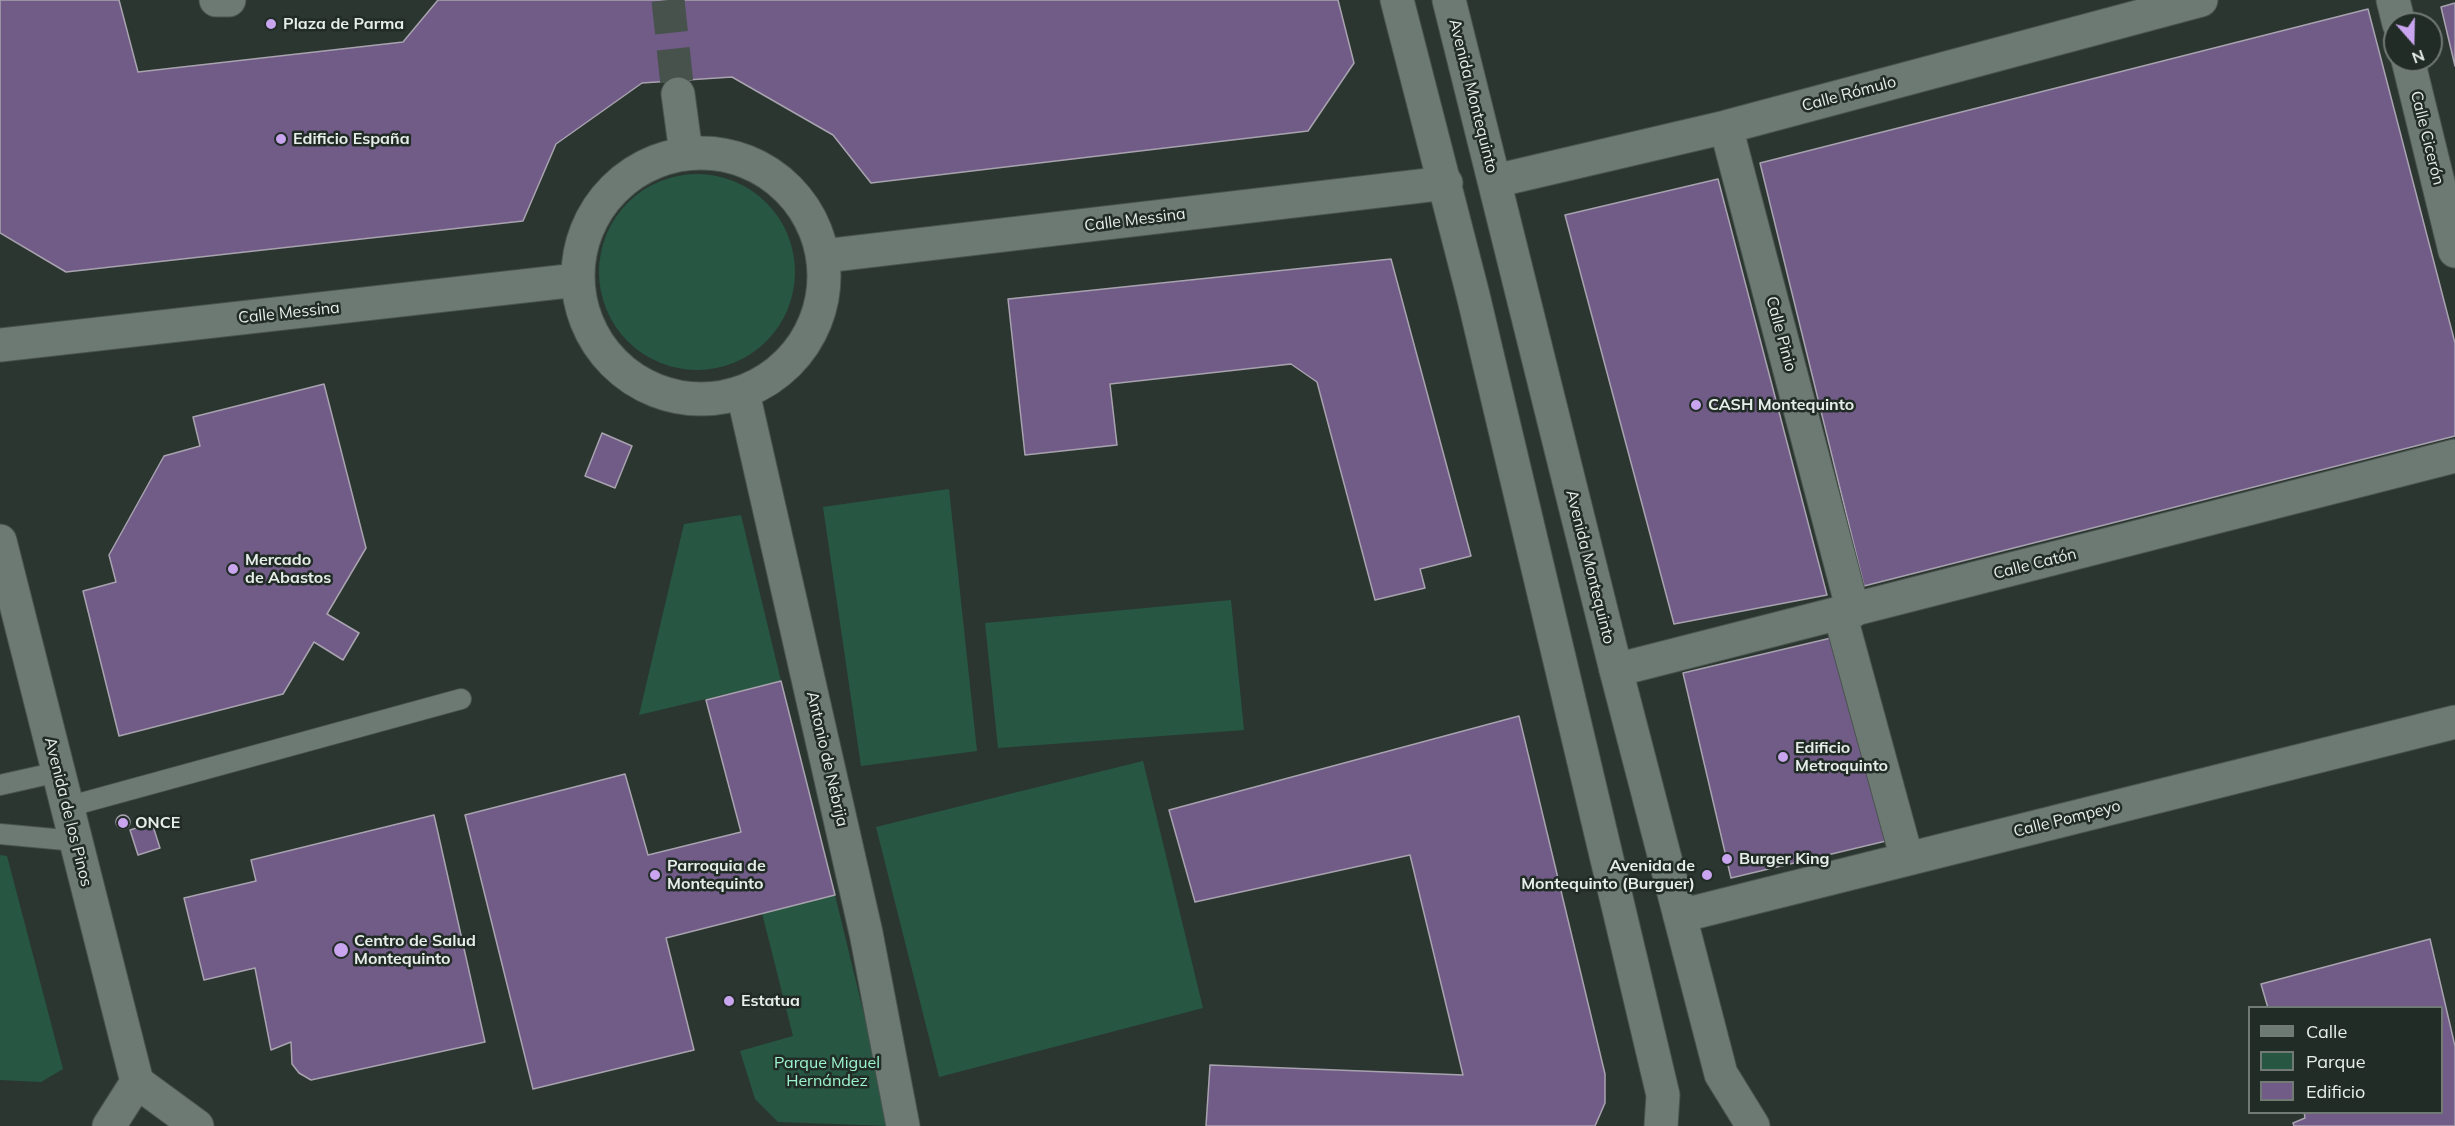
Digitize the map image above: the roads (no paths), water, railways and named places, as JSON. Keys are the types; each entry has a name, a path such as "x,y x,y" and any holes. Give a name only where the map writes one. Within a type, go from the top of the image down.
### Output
{"street":[{"path":"216,0 229,0"},
{"path":"1397,0 1446,183 1663,1095 1661,1126"},
{"name":"Avenida Montequinto","path":"1449,0 1616,670 1721,1074 1754,1126"},
{"name":"Calle Rómulo","path":"1495,181 1726,127 2201,0"},
{"name":"Calle Cicerón","path":"2411,72 2455,251"},
{"path":"678,94 686,153"},
{"name":"Calle Pinio","path":"1726,127 1907,860"},
{"path":"686,153 725,154 760,167 783,184 813,220 824,256 823,299 808,339 780,372 743,393 705,400 667,395 632,379 603,352 585,319 577,280 582,244 597,211 620,183 651,163 686,153"},
{"name":"Calle Messina","path":"824,256 1446,183"},
{"name":"Calle Messina","path":"0,345 577,280"},
{"name":"Antonio de Nebrija","path":"743,393 866,933 903,1126"},
{"name":"Calle Catón","path":"1616,670 2455,456"},
{"name":"Avenida de los Pinos","path":"0,541 137,1082"},
{"name":"Calle Pompeyo","path":"1680,916 2455,722"},
{"path":"109,1126 137,1082 197,1126"}],"lane":[{"path":"68,807 461,699"},
{"path":"0,785 58,772"},
{"path":"0,834 76,841"}],"tunnel":[{"path":"668,0 678,94"}],"place":[{"name":"Plaza de Parma","path":"271,24"},
{"name":"Edificio España","path":"281,139"},
{"name":"CASH Montequinto","path":"1696,405"},
{"name":"Mercado de Abastos","path":"233,569"},
{"name":"Edificio Metroquinto","path":"1783,757"},
{"name":"ONCE","path":"123,823"},
{"name":"Burger King","path":"1727,859"},
{"name":"Parroquia de Montequinto","path":"655,875"},
{"name":"Avenida de Montequinto (Burguer)","path":"1707,875"},
{"name":"Centro de Salud Montequinto","path":"341,950"},
{"name":"Estatua","path":"729,1001"}],"park label":[{"name":"Parque Miguel Hernández","path":"827,1072"}]}
